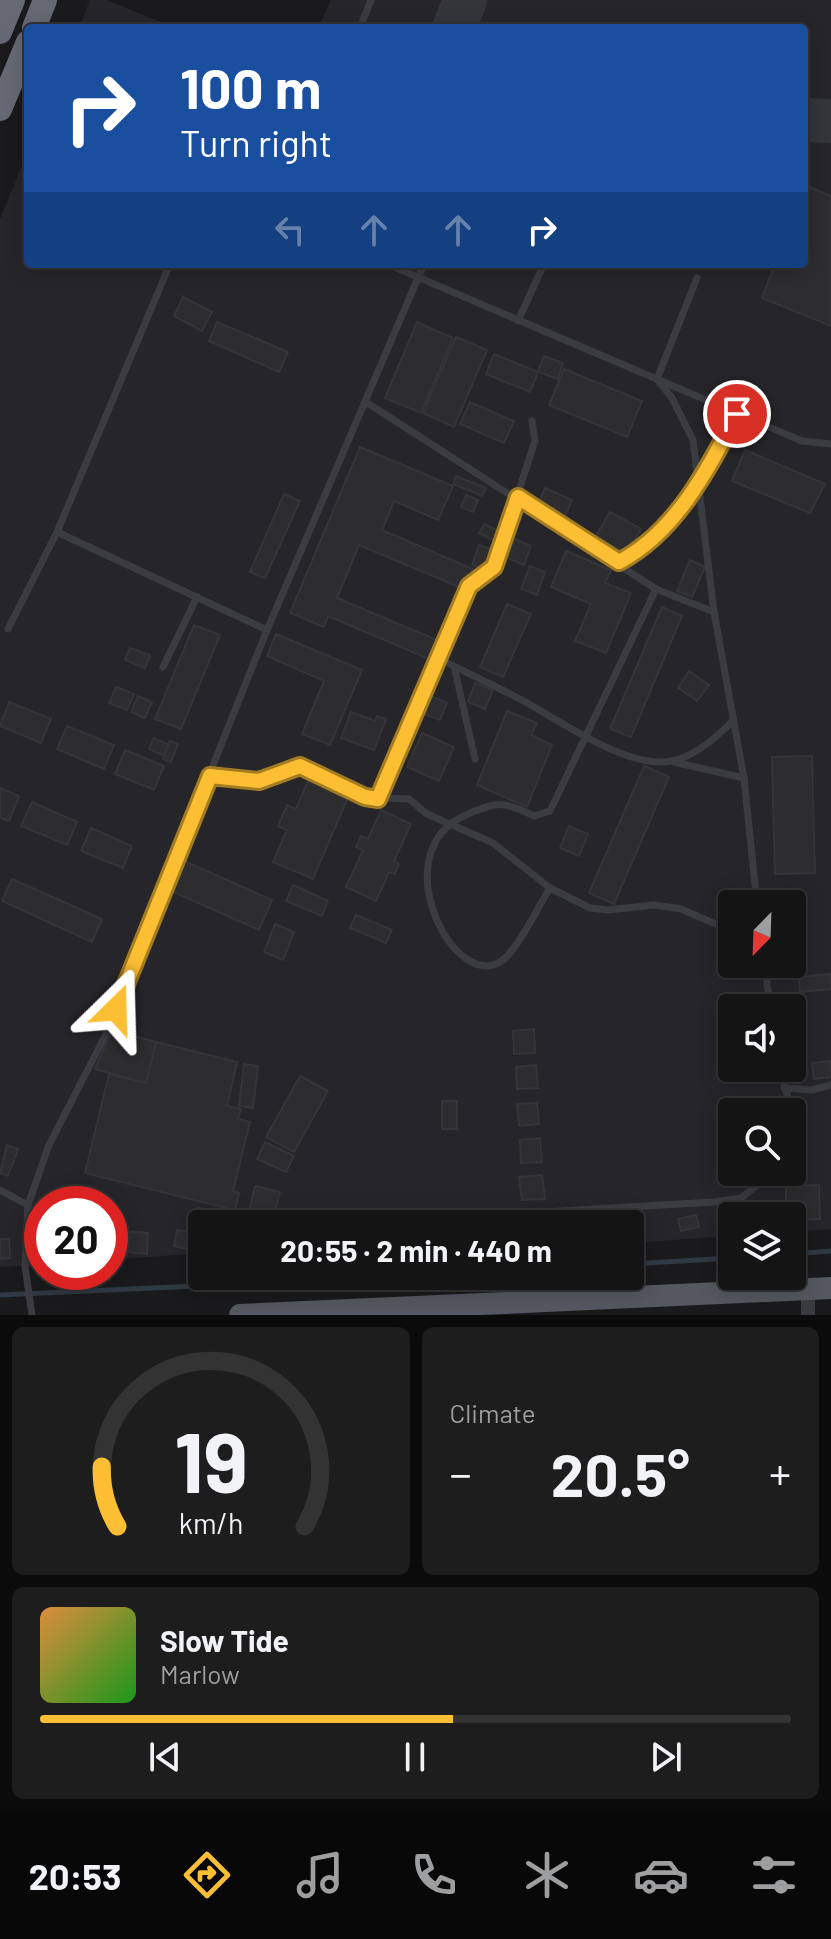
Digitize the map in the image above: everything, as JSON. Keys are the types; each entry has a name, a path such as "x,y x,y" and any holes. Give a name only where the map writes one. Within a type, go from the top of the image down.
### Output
{"highway":[{"path":"0,32 13,0"},
{"path":"36,24 45,0"},
{"path":"0,109 24,52"}],"main road":[{"path":"240,1315 571,1308 831,1288"}],"street":[{"path":"808,1290 808,1315"}],"lane":[{"path":"362,24 371,0"},
{"path":"8,629 57,532 168,268"},
{"path":"396,268 802,441 831,444"},
{"path":"35,1186 49,1145 104,1038 267,630 422,268"},
{"path":"518,321 542,268"},
{"path":"657,379 697,278"},
{"path":"657,379 672,398 693,440 714,612 744,778 756,890"},
{"path":"366,402 619,562 656,589 714,612"},
{"path":"619,562 643,550 699,483 737,414"},
{"path":"378,799 469,586 494,567 535,441 532,421"},
{"path":"57,532 267,630"},
{"path":"550,888 504,959 488,967 474,965 460,956 425,885 429,857 449,822 490,804 507,803 534,816 550,811 588,737 656,589"},
{"path":"163,667 197,597"},
{"path":"438,658 625,754 672,761 744,778"},
{"path":"454,666 475,759"},
{"path":"672,761 702,747 732,721"},
{"path":"210,776 259,781 300,766 365,797 409,799 427,814 493,843 550,888 590,908 608,910 654,905 681,909 718,925"},
{"path":"783,1082 787,1098"},
{"path":"784,1088 812,1090 831,1085"},
{"path":"577,1210 714,1202 741,1198 756,1186"},
{"path":"0,1190 24,1203"},
{"path":"28,1290 32,1315"}],"shaded area":[{"path":"90,0 107,0 165,24 81,24"},
{"path":"331,0 831,0 831,1229 806,1231 806,1202 718,1202 718,1237 644,1242 644,1210 188,1210 188,1254 128,1259 128,1186 24,1186 24,1266 0,1267 0,219 24,161 24,268 808,268 808,24 320,24"}],"building":[{"path":"808,186 831,196 831,326 762,298 773,268 808,268"},
{"path":"183,297 212,312 202,331 174,316"},
{"path":"217,322 288,352 279,372 209,341"},
{"path":"417,322 453,338 421,413 385,398"},
{"path":"456,337 487,350 454,427 423,413"},
{"path":"494,354 538,372 530,392 486,374"},
{"path":"544,356 563,363 558,379 538,372"},
{"path":"564,369 642,401 627,437 549,405"},
{"path":"470,402 514,421 504,443 460,424"},
{"path":"360,447 453,486 438,520 394,501 382,530 473,569 464,589 359,545 337,598 437,640 429,659 328,616 324,627 290,613"},
{"path":"745,450 825,484 810,513 732,481"},
{"path":"456,476 486,488 482,496 453,484"},
{"path":"545,488 572,500 565,516 538,505"},
{"path":"284,494 300,501 265,578 250,572"},
{"path":"466,495 478,500 473,512 461,507"},
{"path":"610,512 641,529 627,554 596,536"},
{"path":"484,524 497,530 493,540 479,533"},
{"path":"510,537 531,546 524,565 503,556"},
{"path":"479,545 496,551 489,571 472,565"},
{"path":"566,551 611,570 605,583 631,593 606,653 575,641 591,604 551,587"},
{"path":"690,560 705,567 692,597 677,591"},
{"path":"530,566 545,572 537,595 521,589"},
{"path":"507,604 531,614 503,677 480,667"},
{"path":"662,607 682,616 631,737 610,729"},
{"path":"194,625 220,635 181,729 155,719"},
{"path":"276,634 362,670 330,745 302,734 324,681 267,656"},
{"path":"130,648 150,655 145,668 125,660"},
{"path":"689,671 709,685 697,701 678,688"},
{"path":"475,683 493,690 485,709 468,702"},
{"path":"116,687 134,694 127,710 109,703"},
{"path":"428,695 447,703 440,720 421,713"},
{"path":"138,696 152,702 145,718 131,712"},
{"path":"9,702 51,719 41,743 0,726"},
{"path":"507,711 537,723 531,735 552,745 527,807 477,785"},
{"path":"351,712 375,721 377,716 386,719 374,750 341,738"},
{"path":"67,726 114,745 104,769 57,749"},
{"path":"422,733 454,747 439,781 407,767"},
{"path":"154,738 169,745 165,756 149,749"},
{"path":"170,741 178,744 171,762 163,759"},
{"path":"125,750 164,766 154,790 115,774"},
{"path":"812,756 815,873 775,874 772,757"},
{"path":"644,766 669,777 614,904 589,893"},
{"path":"309,779 349,795 313,879 273,862 287,830 278,826 287,805 296,809"},
{"path":"0,788 19,796 9,821 0,818"},
{"path":"32,802 77,822 67,845 21,826"},
{"path":"381,810 411,824 394,861 399,864 395,874 389,872 376,901 346,887 363,850 356,847 361,836 368,839"},
{"path":"569,826 588,834 579,856 560,848"},
{"path":"91,828 132,846 123,868 81,851"},
{"path":"184,861 272,900 259,930 171,891"},
{"path":"12,879 102,919 92,942 2,901"},
{"path":"293,885 328,901 322,916 286,901"},
{"path":"356,915 392,930 386,943 350,928"},
{"path":"275,924 294,932 283,960 264,952"},
{"path":"831,974 831,989 800,992 799,978"},
{"path":"534,1029 535,1053 514,1054 513,1031"},
{"path":"112,1030 156,1042 146,1083 95,1069"},
{"path":"156,1042 237,1062 227,1106 241,1109 238,1119 250,1122 233,1191 239,1193 235,1210 85,1173 109,1074 146,1083"},
{"path":"831,1061 831,1077 814,1079 812,1063"},
{"path":"244,1064 258,1066 253,1108 239,1106"},
{"path":"536,1065 538,1088 517,1089 516,1067"},
{"path":"300,1076 328,1091 294,1152 266,1137"},
{"path":"442,1101 457,1101 457,1129 442,1129"},
{"path":"537,1103 539,1124 519,1126 517,1104"},
{"path":"540,1138 542,1162 521,1163 520,1140"},
{"path":"265,1142 294,1156 286,1172 257,1159"},
{"path":"7,1145 18,1149 8,1176 0,1173"},
{"path":"542,1175 545,1199 522,1200 519,1177"},
{"path":"819,1185 820,1219 806,1220 806,1202 786,1202 786,1186"},
{"path":"255,1186 280,1192 276,1210 249,1210"},
{"path":"696,1215 699,1227 681,1231 678,1219"},
{"path":"177,1230 188,1232 188,1249 174,1246"},
{"path":"128,1231 148,1233 147,1254 128,1252"},
{"path":"0,1239 9,1239 10,1258 0,1259"}],"waterway":[{"path":"806,1253 831,1251"},
{"path":"644,1263 718,1259"},
{"path":"0,1295 188,1286"}],"taxiway":[{"path":"456,24 465,0"},
{"path":"808,120 831,121"}],"route":[{"path":"116,1009 210,776 259,781 300,766 365,797 378,799 469,586 494,567 518,497 619,562 643,550 699,483 737,414"}]}
